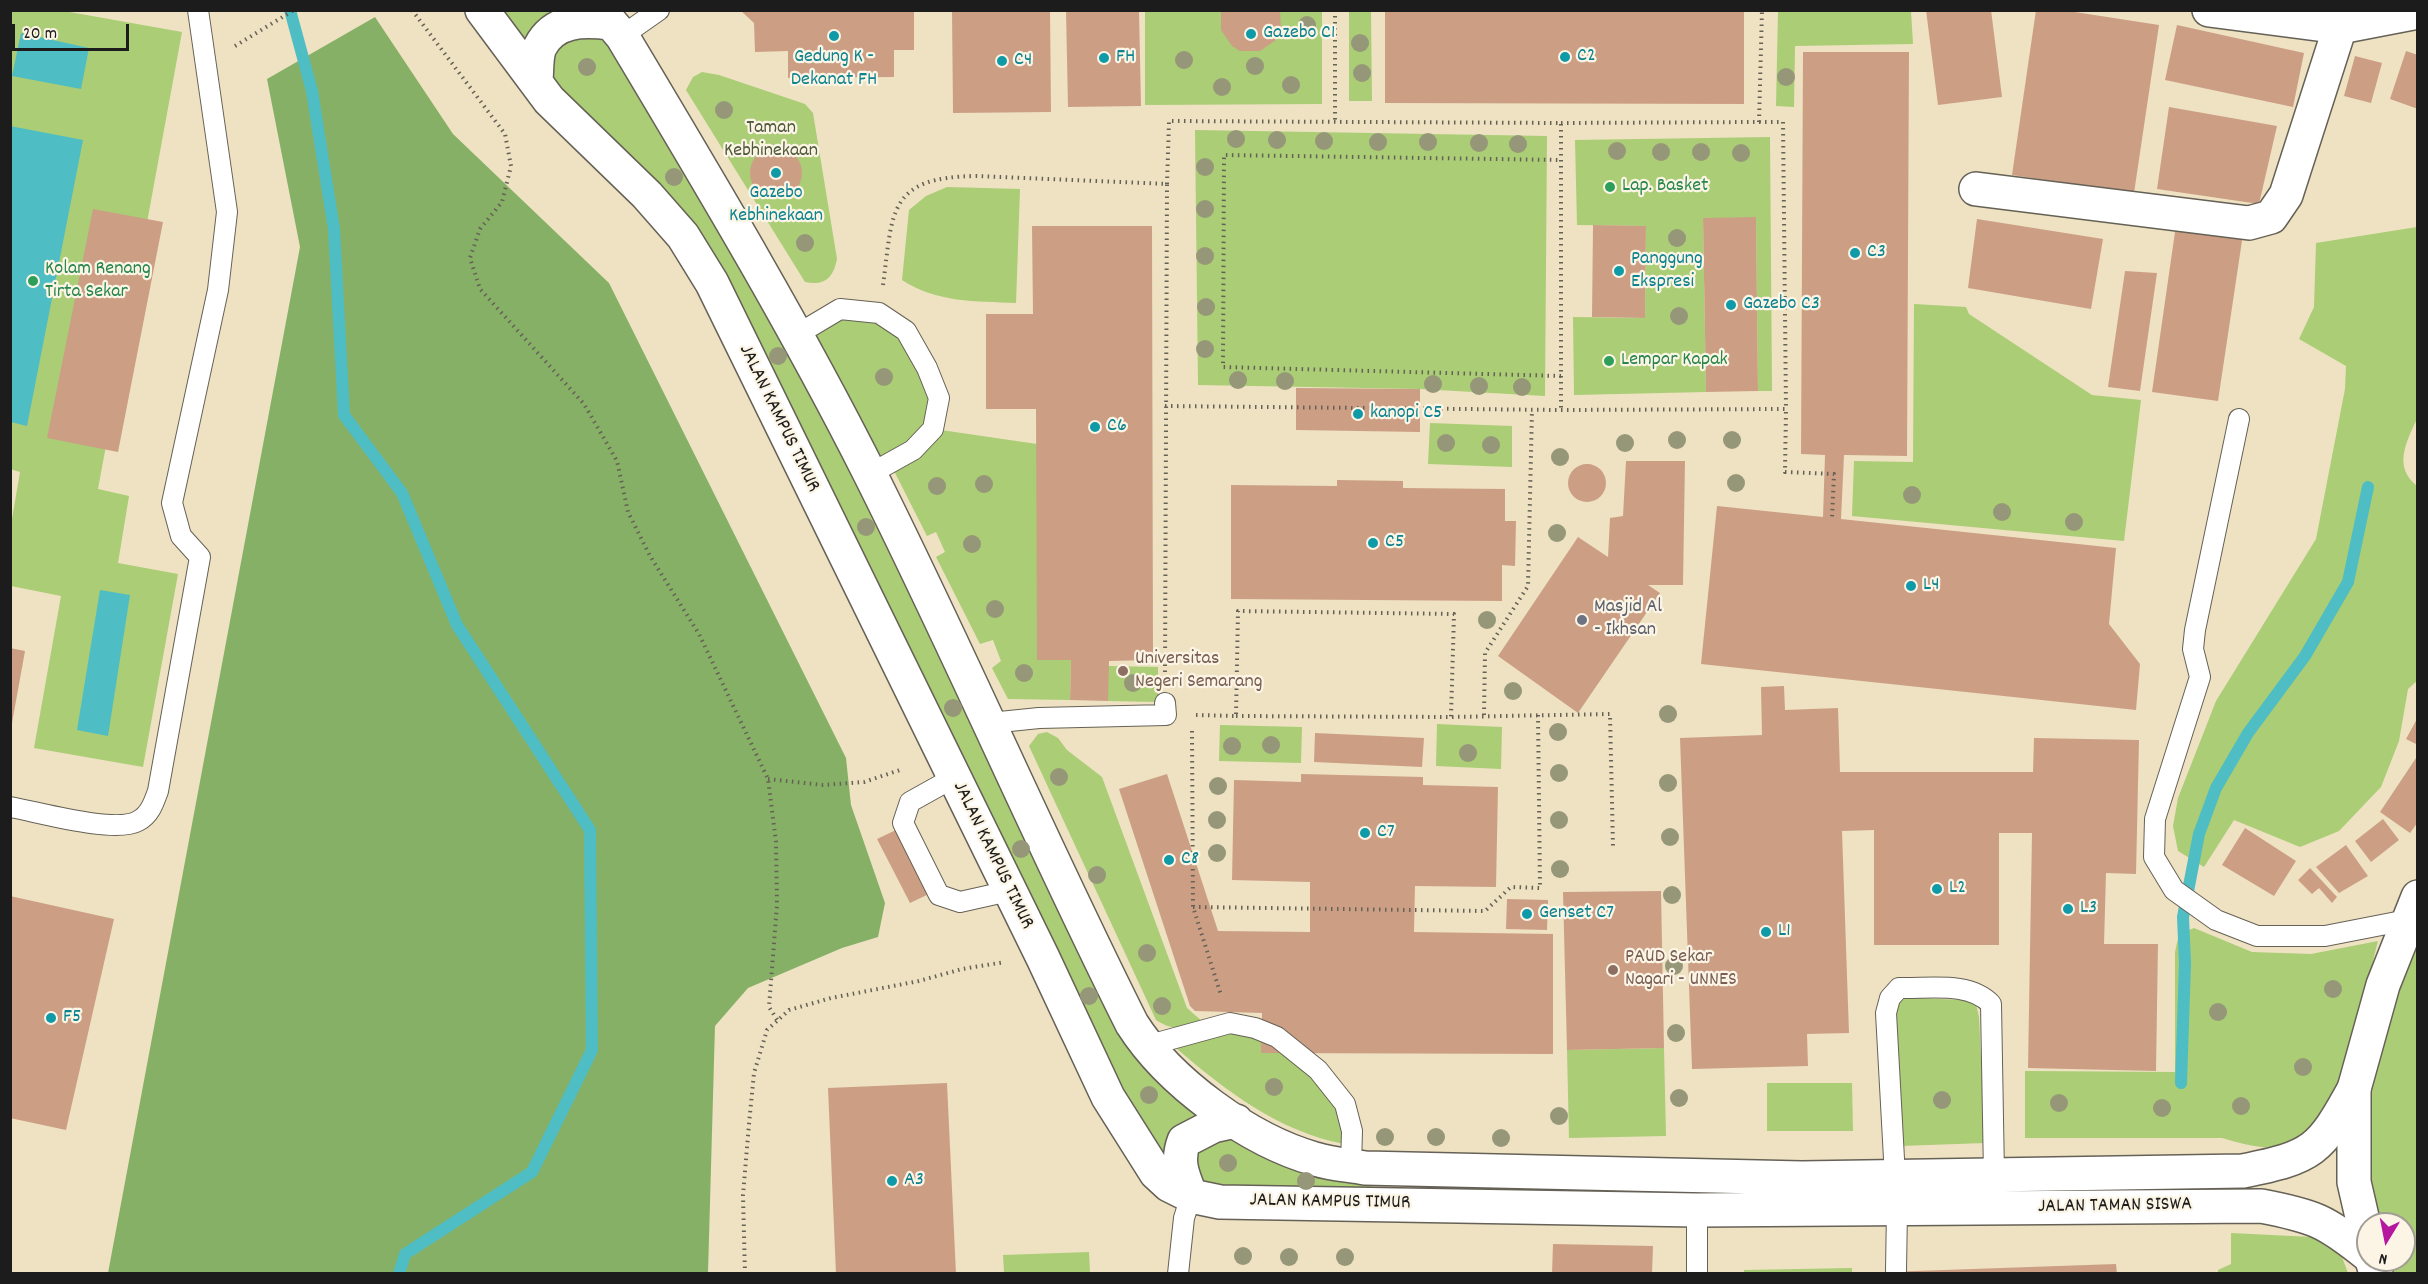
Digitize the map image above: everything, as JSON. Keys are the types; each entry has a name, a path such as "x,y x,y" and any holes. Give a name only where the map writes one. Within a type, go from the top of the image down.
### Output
{"street":[{"name":"JALAN KAMPUS TIMUR","path":"482,10 549,100 647,195 683,236 712,284 1043,958 1108,1097 1137,1145 1169,1185 1191,1196 1220,1202 1697,1210 1848,1209"},
{"path":"2209,10 2340,27 2418,12"},
{"path":"536,80 539,48 567,22 586,20 611,23"},
{"name":"JALAN KAMPUS TIMUR","path":"611,23 766,276 798,334 870,474 1109,977 1146,1046 1187,1086 1220,1113 1314,1159 1365,1168 1737,1177 2243,1172 2281,1164 2310,1152 2330,1133 2354,1089"},
{"path":"1976,189 2249,222 2271,216 2286,195 2340,27"},
{"path":"2361,1212 2354,1182 2354,1089 2383,986 2414,912"},
{"path":"1191,1196 1180,1168 1180,1153 1184,1141 1213,1126 1236,1121"},
{"path":"1895,1177 1897,1209"},
{"name":"JALAN TAMAN SISWA","path":"1848,1209 2261,1206 2305,1214 2333,1227 2356,1245"}],"lane":[{"path":"10,807 119,827 139,821 150,811 159,791 200,557 181,536 172,503 218,290 227,212 198,10"},
{"path":"611,23 660,10"},
{"path":"798,334 840,309 879,313 906,331 927,368 939,398 933,429 912,450 870,474"},
{"path":"2239,419 2195,630 2193,649 2200,677 2155,819 2154,857 2174,890 2216,920 2257,936 2325,936 2414,912"},
{"path":"990,723 1166,710"},
{"path":"953,778 910,802 903,823 939,895 960,902 1009,891"},
{"path":"1895,1177 1886,1014 1890,998 1899,988 1970,989 1982,995 1991,1004 1994,1174"},
{"path":"1146,1046 1230,1023 1255,1028 1277,1037 1318,1070 1345,1104 1353,1139 1351,1165"},
{"path":"1178,1274 1184,1218 1191,1196"},
{"path":"1896,1271 1897,1209"},
{"path":"1697,1210 1697,1274"}],"path":[{"path":"249,38 294,10"},
{"path":"412,10 505,134 511,166 502,202 480,230 470,258 480,289 584,404 617,461 628,512 645,547 699,634 768,779 776,842 777,905 769,1007 777,1021"},
{"path":"1335,10 1335,121"},
{"path":"1759,122 1762,10"},
{"path":"1613,847 1610,714 1451,717 1236,716 1191,715 1166,710 1169,120 1783,122 1785,472 1834,474 1832,518"},
{"path":"1561,123 1561,410"},
{"path":"1561,160 1224,155 1223,238 1223,367 1561,376"},
{"path":"879,313 893,213 917,186 945,176 1167,184"},
{"path":"1166,406 1532,410 1786,409"},
{"path":"1484,716 1485,653 1528,586 1532,410"},
{"path":"1236,716 1238,611 1454,614 1451,717"},
{"path":"1193,907 1485,911 1511,887 1540,888 1538,714"},
{"path":"1191,715 1193,907 1230,1023"},
{"path":"768,779 823,785 864,782 905,768"},
{"path":"745,1274 744,1195 754,1073 767,1030 789,1010 831,998 919,981 962,969 1043,958"}],"green space":[{"path":"10,11 64,11 182,32 98,489 129,496 118,563 178,574 143,767 34,748 61,596 11,586 11,525 20,472 10,469"},
{"path":"482,11 593,11 540,49 610,25 797,334 840,309 879,313 927,368 934,429 1037,444 1071,660 1070,700 1008,699 992,668 1001,661 993,640 980,644 936,557 945,552 936,532 927,536 890,463 870,474 1109,977 1220,1113 1169,1185 712,283"},
{"path":"1145,11 1322,11 1322,104 1145,105"},
{"path":"1349,11 1371,11 1372,101 1349,101"},
{"path":"1778,11 1911,11 1913,44 1795,46 1794,107 1776,106"},
{"path":"375,17 453,134 609,283 846,758 851,805 885,903 878,937 842,948 748,988 715,1026 708,1273 108,1273 300,247 267,79"},
{"name":"Taman Kebhinekaan","path":"702,72 719,75 805,104 813,113 837,259 833,272 827,280 817,283 805,282 686,90 693,77"},
{"path":"1195,130 1547,136 1545,396 1420,389 1198,385"},
{"path":"1770,137 1772,391 1758,391 1756,218 1703,218 1706,392 1574,395 1573,317 1645,318 1646,226 1577,225 1575,140"},
{"path":"947,187 1020,189 1016,303 943,297 915,288 902,280 909,210 926,196"},
{"path":"2417,227 2417,419 2406,445 2404,463 2405,471 2417,486 2418,680 2408,689 2399,741 2381,787 2339,831 2300,847 2234,820 2204,867 2178,851 2173,826 2178,798 2216,701 2316,539 2345,389 2346,366 2299,339 2314,307 2316,243"},
{"path":"1914,304 1966,307 1969,314 2092,395 2141,400 2124,541 1852,516 1854,461 1913,462"},
{"path":"1430,423 1512,426 1512,467 1428,464"},
{"path":"1108,666 1158,667 1158,702 1108,701"},
{"path":"1437,724 1502,727 1501,769 1436,766"},
{"path":"1220,725 1302,727 1301,763 1219,761"},
{"path":"1047,732 1058,738 1067,750 1102,777 1187,1008 1203,1022 1179,1028 1156,1020 1029,746 1038,734"},
{"path":"2194,928 2252,952 2311,954 2378,941 2358,1021 2337,1084 2324,1111 2309,1132 2291,1144 2274,1147 2247,1145 2222,1138 2025,1138 2025,1071 2175,1072 2175,952 2179,934"},
{"path":"2417,942 2417,1273 2389,1273 2416,1272 2416,1212 2373,1212 2365,1181 2365,1097 2403,957"},
{"path":"1913,998 1964,1000 1976,1004 1979,1017 1985,1143 1900,1146 1896,1013 1898,1000"},
{"path":"1233,1033 1251,1037 1282,1052 1319,1084 1343,1110 1344,1144 1297,1130 1254,1107 1176,1048"},
{"path":"1664,1048 1666,1136 1569,1138 1567,1050"},
{"path":"1767,1083 1852,1083 1853,1131 1767,1131"},
{"path":"1236,1121 1365,1168 1372,1186 1359,1204 1191,1196 1196,1133"},
{"path":"2231,1233 2312,1237 2342,1257 2348,1273 2218,1273 2218,1270 2231,1264"},
{"path":"1089,1252 1090,1273 1004,1273 1003,1255"},
{"path":"1852,1268 1852,1273 1744,1273 1744,1270"}],"water":[{"path":"21,33 89,48 81,89 12,76"},
{"name":"Kolam Renang Tirta Sekar","path":"10,126 83,140 27,426 11,422"},
{"path":"100,590 130,595 108,736 77,730"}],"building":[{"name":"Gedung K - Dekanat FH","path":"740,10 914,10 914,50 894,50 894,77 788,78 788,51 755,52 754,23"},
{"name":"C4","path":"952,10 1050,10 1051,112 953,113"},
{"name":"FH","path":"1066,10 1139,10 1141,106 1068,107"},
{"name":"Gazebo C1","path":"1221,10 1280,10 1281,30 1276,40 1260,51 1240,51 1232,46 1221,30"},
{"name":"C2","path":"1385,10 1744,10 1744,104 1385,103"},
{"path":"1926,10 1991,10 2002,97 1938,105"},
{"path":"2036,10 2062,10 2159,25 2134,193 2012,175"},
{"path":"2177,25 2304,53 2293,107 2165,80"},
{"path":"2406,51 2418,55 2418,109 2390,99"},
{"name":"L4","path":"1803,52 1909,52 1907,456 1844,455 1841,519 2116,548 2109,624 2140,664 2136,710 1701,664 1717,506 1823,517 1825,455 1801,454"},
{"path":"2355,56 2382,63 2371,103 2344,96"},
{"path":"2169,107 2277,126 2259,204 2157,189"},
{"name":"Gazebo Kebhinekaan","path":"776,147 786,149 794,155 800,163 802,173 800,183 794,191 786,197 776,199 766,197 758,191 752,183 750,173 752,163 758,155 766,149"},
{"path":"93,209 163,222 118,452 47,438"},
{"name":"Gazebo C3","path":"1756,217 1758,391 1706,392 1703,218"},
{"path":"1977,219 2103,239 2091,309 1968,288"},
{"name":"Panggung Ekspresi","path":"1593,225 1646,226 1645,318 1592,317"},
{"path":"2176,225 2243,234 2218,401 2152,392"},
{"name":"C6","path":"1032,226 1152,226 1153,660 1109,661 1108,701 1070,700 1071,660 1037,660 1036,409 986,409 986,314 1033,314"},
{"path":"2125,271 2157,273 2140,391 2108,387"},
{"name":"kanopi C5","path":"1296,388 1420,389 1420,432 1296,430"},
{"name":"Masjid Al - Ikhsan","path":"1626,461 1685,461 1683,585 1648,585 1660,593 1578,713 1498,656 1578,537 1608,557 1610,518 1623,516"},
{"path":"1587,464 1601,469 1606,483 1601,497 1587,502 1573,497 1568,483 1573,469"},
{"name":"C5","path":"1337,480 1403,481 1403,488 1505,489 1505,521 1516,521 1515,566 1502,565 1502,601 1231,599 1231,485 1337,486"},
{"path":"10,648 25,651 12,723 10,723"},
{"path":"1784,686 1785,710 1838,708 1840,772 2033,772 2034,738 2139,740 2136,874 2106,873 2104,944 2158,944 2156,1071 2028,1068 2032,833 1999,833 1999,945 1874,945 1874,830 1842,831 1849,1033 1807,1034 1808,1066 1692,1069 1680,738 1762,735 1761,687"},
{"path":"2418,717 2418,745 2406,739"},
{"path":"1315,733 1424,738 1422,767 1314,762"},
{"path":"2416,758 2418,822 2410,833 2380,812"},
{"name":"C8","path":"1167,774 1218,931 1310,932 1310,882 1232,880 1234,780 1301,782 1301,774 1423,777 1423,785 1498,787 1496,887 1415,886 1414,932 1553,934 1553,1054 1261,1053 1262,1013 1195,1011 1190,1006 1119,789"},
{"path":"2383,819 2399,840 2371,862 2355,841"},
{"path":"2245,828 2296,861 2274,896 2222,865"},
{"path":"898,829 931,893 910,903 877,839"},
{"path":"2346,845 2368,876 2339,893 2316,867"},
{"path":"2310,868 2337,897 2332,903 2319,888 2312,894 2298,880"},
{"name":"PAUD Sekar Nagari - UNNES","path":"1661,891 1664,1048 1567,1050 1563,892"},
{"name":"F5","path":"10,896 114,919 66,1130 10,1118"},
{"name":"Genset C7","path":"1507,899 1548,900 1547,930 1506,929"},
{"name":"A3","path":"947,1083 956,1274 836,1274 828,1088"},
{"path":"1553,1244 1653,1246 1652,1274 1552,1274"},
{"path":"2116,1264 2117,1274 1886,1274 1886,1272"}],"waterway":[{"path":"290,10 312,91 334,229 344,415 402,493 457,625 590,830 592,1050 532,1172 405,1254 399,1274"},
{"path":"2181,1083 2185,963 2183,917 2199,834 2216,788 2248,733 2305,656 2348,582 2368,487"}],"place":[{"name":"Gazebo C1","path":"1251,34"},
{"name":"Gedung K - Dekanat FH","path":"834,36"},
{"name":"C2","path":"1565,57"},
{"name":"FH","path":"1104,58"},
{"name":"C4","path":"1002,61"},
{"name":"Gazebo Kebhinekaan","path":"776,173"},
{"name":"Lap. Basket","path":"1610,187"},
{"name":"C3","path":"1855,253"},
{"name":"Panggung Ekspresi","path":"1619,271"},
{"name":"Kolam Renang Tirta Sekar","path":"33,281"},
{"name":"Gazebo C3","path":"1731,305"},
{"name":"Lempar Kapak","path":"1609,361"},
{"name":"kanopi C5","path":"1358,414"},
{"name":"C6","path":"1095,427"},
{"name":"C5","path":"1373,543"},
{"name":"L4","path":"1911,586"},
{"name":"Masjid Al - Ikhsan","path":"1582,620"},
{"name":"Universitas Negeri Semarang","path":"1123,671"},
{"name":"C7","path":"1365,833"},
{"name":"C8","path":"1169,860"},
{"name":"L2","path":"1937,889"},
{"name":"L3","path":"2068,909"},
{"name":"Genset C7","path":"1527,914"},
{"name":"L1","path":"1766,932"},
{"name":"PAUD Sekar Nagari - UNNES","path":"1613,970"},
{"name":"F5","path":"51,1018"},
{"name":"A3","path":"892,1181"}]}
